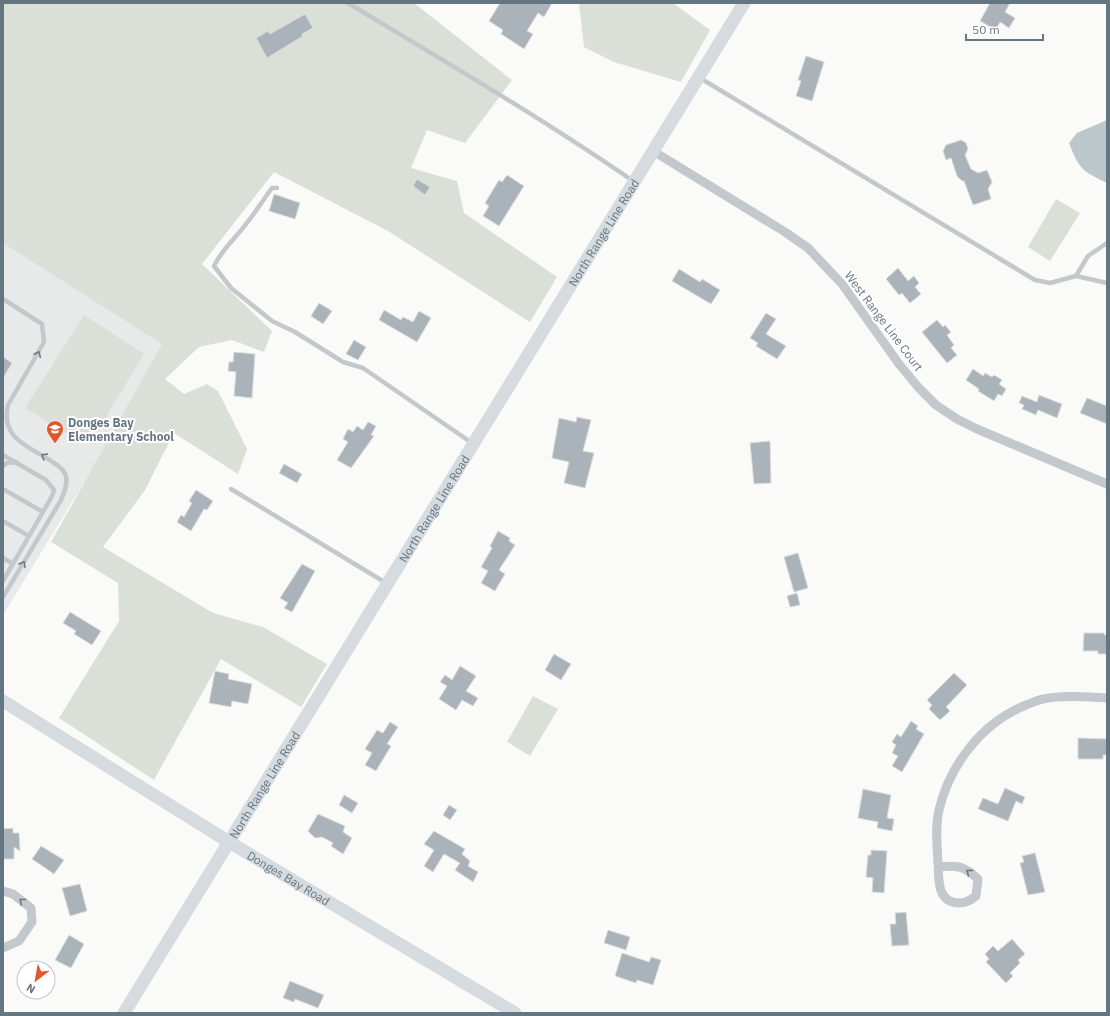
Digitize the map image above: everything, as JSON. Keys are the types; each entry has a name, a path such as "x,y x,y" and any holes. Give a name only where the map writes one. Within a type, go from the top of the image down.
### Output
{"street":[{"name":"North Range Line Road","path":"124,1013 744,3"},
{"name":"West Range Line Court","path":"653,151 785,232 808,248 842,284 899,364 936,405 957,419 977,429 1107,484"},
{"path":"939,867 955,865 967,869 978,879 976,896 967,903 952,903 943,896 939,885 937,841 938,812 945,791 955,770 972,744 990,726 1016,709 1042,699 1075,696 1107,698"},
{"name":"Donges Bay Road","path":"3,701 229,842 515,1013"},
{"path":"3,891 13,894 31,908 32,922 19,941 3,948"}],"lane":[{"path":"348,3 475,81 531,113 634,182"},
{"path":"699,77 1035,280 1050,283 1076,276 1107,283"},
{"path":"277,188 272,188 245,226 230,240 214,266 231,288 272,321 295,332 342,362 363,368 473,444"},
{"path":"1076,276 1088,256 1107,243"},
{"path":"3,299 42,324 44,342 8,405 4,416 6,427 10,435 61,468 66,476 66,488 61,500 3,598"},
{"path":"3,455 46,480 54,490 3,581"},
{"path":"3,466 7,463 16,462"},
{"path":"3,489 43,512"},
{"path":"231,489 387,584"},
{"path":"3,521 29,536"},
{"path":"3,558 13,564"}],"shaded area":[{"path":"3,3 414,3 512,80 465,143 427,130 411,168 457,181 464,213 557,277 530,322 388,231 274,172 202,264 272,331 264,352 232,340 199,347 165,379 184,394 207,384 218,391 247,449 238,474 174,433 145,490 103,547 213,613 263,627 327,664 301,707 221,659 154,780 59,718 119,621 118,583 51,542 162,344 3,243"},
{"path":"579,3 673,3 710,30 681,82 614,62 584,47"},
{"path":"1107,120 1107,183 1082,168 1069,143 1077,133"},
{"name":"Donges Bay Elementary School","path":"3,144 212,273 3,615"},
{"path":"1056,199 1080,213 1050,261 1028,247"},
{"path":"84,315 144,354 93,438 81,442 25,408"},
{"path":"533,696 558,709 530,756 507,742"}],"building":[{"path":"500,3 552,3 544,17 538,13 527,31 533,34 524,49 501,34 503,30 489,21"},
{"path":"990,3 1010,3 1005,12 1015,18 1009,28 1000,22 996,30 980,21"},
{"path":"305,14 313,28 302,34 303,36 267,58 256,38 268,31 270,34"},
{"path":"806,56 824,62 812,101 796,96 801,81 798,80"},
{"path":"961,140 966,143 968,149 965,155 971,169 978,173 987,170 992,182 988,189 991,199 973,205 964,181 957,176 951,158 946,160 943,151 946,145"},
{"path":"507,175 524,186 499,226 483,216 489,206 485,203 499,180 502,182"},
{"path":"417,179 430,187 425,195 413,186"},
{"path":"274,194 300,203 295,219 269,211"},
{"path":"898,268 908,281 914,276 919,283 915,287 921,294 910,303 902,293 899,295 886,279"},
{"path":"679,269 700,282 702,279 720,290 711,304 672,281"},
{"path":"319,303 332,311 323,324 311,316"},
{"path":"384,310 401,320 403,317 413,322 419,311 431,318 417,342 379,320"},
{"path":"766,313 776,319 766,334 786,346 777,359 756,346 758,343 750,338"},
{"path":"937,320 943,327 945,325 951,332 947,335 954,345 951,348 957,355 947,363 922,332"},
{"path":"354,340 366,347 358,360 346,354"},
{"path":"234,352 255,354 252,398 234,396 236,372 228,371 229,362 233,362"},
{"path":"3,357 12,363 3,378"},
{"path":"973,369 983,376 985,373 992,377 994,375 1002,380 999,384 1006,389 1002,396 998,394 994,401 978,391 979,389 966,380"},
{"path":"1039,395 1062,404 1057,418 1038,410 1036,415 1022,409 1024,405 1019,403 1022,396 1037,402"},
{"path":"1087,398 1107,406 1107,424 1080,413"},
{"path":"577,417 591,420 583,451 594,453 585,488 564,483 569,462 552,458 559,418 576,422"},
{"path":"368,422 376,426 371,435 374,436 351,468 337,460 348,442 343,439 348,429 353,432 357,426 363,430"},
{"path":"770,441 771,483 754,484 750,443"},
{"path":"284,464 302,474 297,483 279,473"},
{"path":"196,490 213,501 207,510 204,509 191,531 177,522 181,515 184,517 192,503 189,501"},
{"path":"498,531 510,538 509,541 515,545 499,570 505,574 495,591 481,583 488,571 481,567 492,548 490,546"},
{"path":"798,553 808,588 794,592 784,557"},
{"path":"302,564 315,571 292,612 284,608 288,603 280,598"},
{"path":"797,593 800,605 790,607 787,596"},
{"path":"70,612 101,631 92,645 74,634 76,631 63,623"},
{"path":"1084,633 1104,633 1104,635 1107,635 1107,654 1098,654 1098,651 1083,651"},
{"path":"554,654 571,664 561,680 545,670"},
{"path":"460,666 476,676 466,691 478,698 473,706 462,700 456,710 439,699 447,686 440,682 445,675 452,680"},
{"path":"215,671 229,674 228,679 252,684 248,704 232,701 231,707 209,703"},
{"path":"954,673 967,685 946,707 950,711 940,720 929,709 932,705 927,700"},
{"path":"911,721 918,726 916,729 924,734 902,772 892,766 898,756 892,753 896,745 892,742 897,734 901,737"},
{"path":"390,722 398,727 387,744 391,746 376,771 365,765 372,753 365,749 377,730 383,733"},
{"path":"1078,738 1107,739 1107,755 1103,755 1103,759 1078,759"},
{"path":"1005,788 1025,797 1022,804 1016,801 1008,821 978,809 983,798 998,804"},
{"path":"863,789 891,795 887,818 894,819 892,831 877,828 878,822 858,818"},
{"path":"344,795 358,803 352,813 339,805"},
{"path":"449,805 457,810 450,820 443,815"},
{"path":"318,814 345,826 343,832 352,838 343,854 331,846 333,843 322,837 315,838 308,831"},
{"path":"13,828 13,833 19,833 20,851 14,847 14,859 3,859 3,829"},
{"path":"434,831 465,849 462,854 470,861 468,866 478,872 473,882 455,870 460,863 444,854 433,872 424,866 434,850 424,844"},
{"path":"41,846 64,860 54,874 32,859"},
{"path":"871,850 887,851 884,893 872,892 873,878 866,877 868,855 871,855"},
{"path":"1035,853 1045,892 1028,895 1020,863 1024,862 1022,856"},
{"path":"80,884 87,911 70,916 62,888"},
{"path":"906,912 909,945 892,946 890,924 896,924 895,913"},
{"path":"608,930 630,937 626,950 604,943"},
{"path":"69,935 84,944 71,968 55,960"},
{"path":"1012,939 1025,954 1018,960 1020,963 1010,973 1013,976 1006,983 986,962 989,959 985,954 993,946 998,951"},
{"path":"622,953 649,962 651,957 661,960 653,985 637,980 636,983 615,976"},
{"path":"290,981 324,995 318,1008 295,999 294,1002 283,998"}],"place":[{"name":"Donges Bay Elementary School","path":"55,444"}]}
